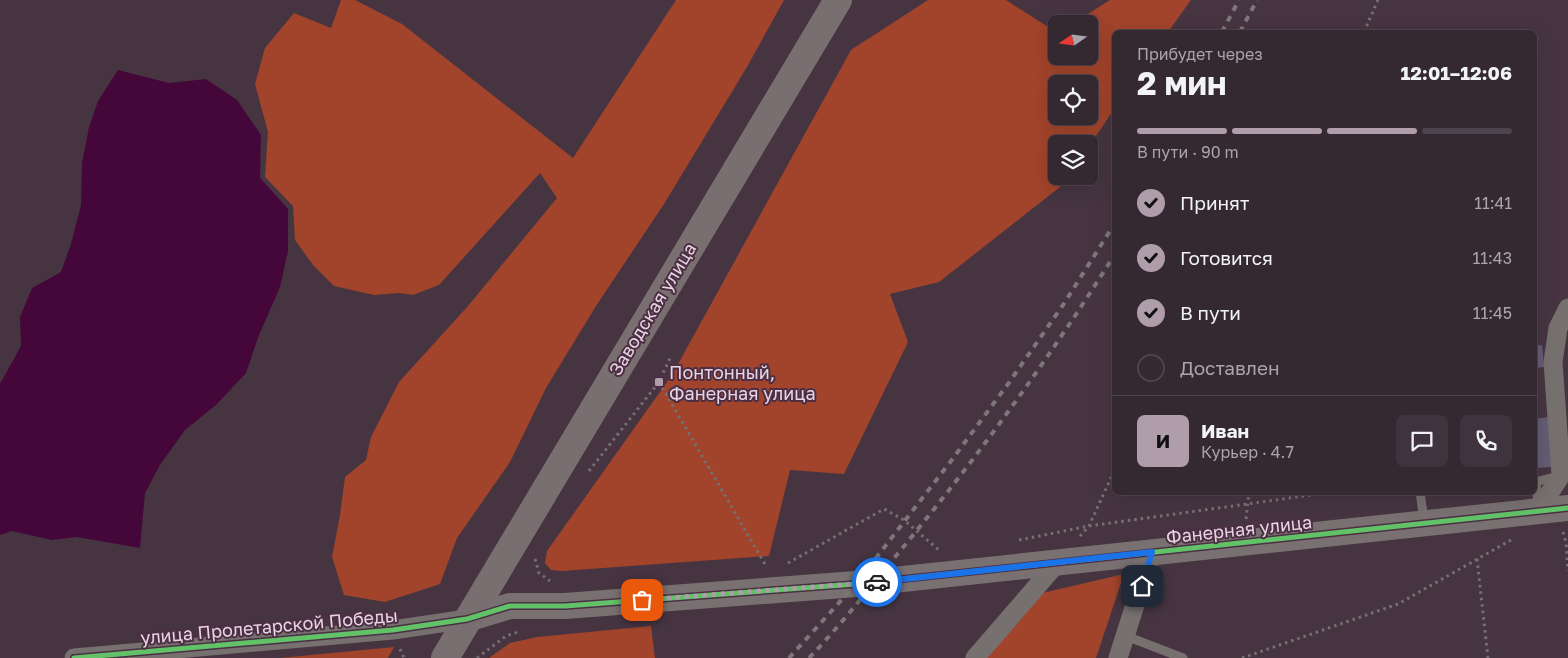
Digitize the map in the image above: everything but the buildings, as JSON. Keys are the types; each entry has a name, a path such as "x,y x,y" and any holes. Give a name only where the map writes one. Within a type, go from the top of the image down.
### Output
{"main road":[{"name":"Заводская улица","path":"445,658 838,0"}],"street":[{"path":"1554,509 1561,476 1553,362 1558,328 1568,308"},
{"name":"Фанерная улица","path":"467,619 510,606 565,606 856,584 1554,509"},
{"path":"1118,658 1152,552"},
{"path":"975,658 1057,563"},
{"name":"улица Пролетарской Победы","path":"74,658 393,630 467,619"}],"lane":[{"path":"1537,482 1561,476"},
{"path":"1537,484 1554,509"},
{"path":"1420,495 1424,523"},
{"path":"1126,636 1182,658"}],"path":[{"path":"1365,30 1378,0"},
{"path":"584,477 659,382 671,356"},
{"path":"659,382 770,573"},
{"path":"1057,563 1089,526 1112,476"},
{"path":"1012,541 1089,526 1311,495"},
{"path":"786,564 884,508 904,520 944,554"},
{"path":"1554,509 1566,542 1568,571"},
{"path":"1242,658 1398,604 1515,538"},
{"path":"536,554 534,560 539,573 550,581 557,583"},
{"path":"1477,559 1488,658"},
{"path":"477,658 506,636 525,630"}],"shaded area":[{"path":"341,0 355,0 402,24 573,158 676,0 784,0 747,67 664,204 596,306 546,388 510,462 457,538 440,584 385,602 344,595 332,557 345,477 366,460 371,437 399,382 468,306 557,198 540,173 439,285 413,295 399,293 374,295 334,286 313,265 295,240 293,206 265,177 268,132 255,84 265,48 294,13 331,28"},
{"path":"928,0 1006,0 1048,27 1048,65 1098,65 1098,15 1086,15 1110,0 1191,0 1169,30 1112,30 1112,112 1097,135 1048,135 1048,185 1061,185 1060,187 939,282 890,294 908,342 844,474 790,470 769,556 562,571 551,570 545,563 547,551 672,375 851,50"},
{"path":"118,70 169,83 206,79 237,100 261,135 260,178 288,209 288,251 280,287 259,335 246,373 216,405 185,430 160,465 145,493 140,548 77,537 52,540 12,531 0,535 0,384 21,346 20,317 32,288 61,272 71,244 81,205 82,163 89,127 98,101"},
{"path":"1124,574 1096,658 984,658 1038,594"},
{"path":"651,626 655,658 489,658 510,643 537,637"},
{"path":"394,647 388,658 280,658"}],"railway":[{"path":"1223,30 1239,0"},
{"path":"1241,30 1257,0"},
{"path":"789,658 856,584 951,461 1063,305 1112,228"},
{"path":"809,658 861,599 979,451 1063,334 1112,259"}],"cycle path":[{"path":"74,658 393,630 467,619 510,606 565,606 856,584 1568,508"}],"way so far":[{"path":"642,600 877,582"}],"place":[{"name":"Понтонный, Фанерная улица","path":"659,382"}],"route":[{"path":"877,582 1152,552 1142,586"}]}
